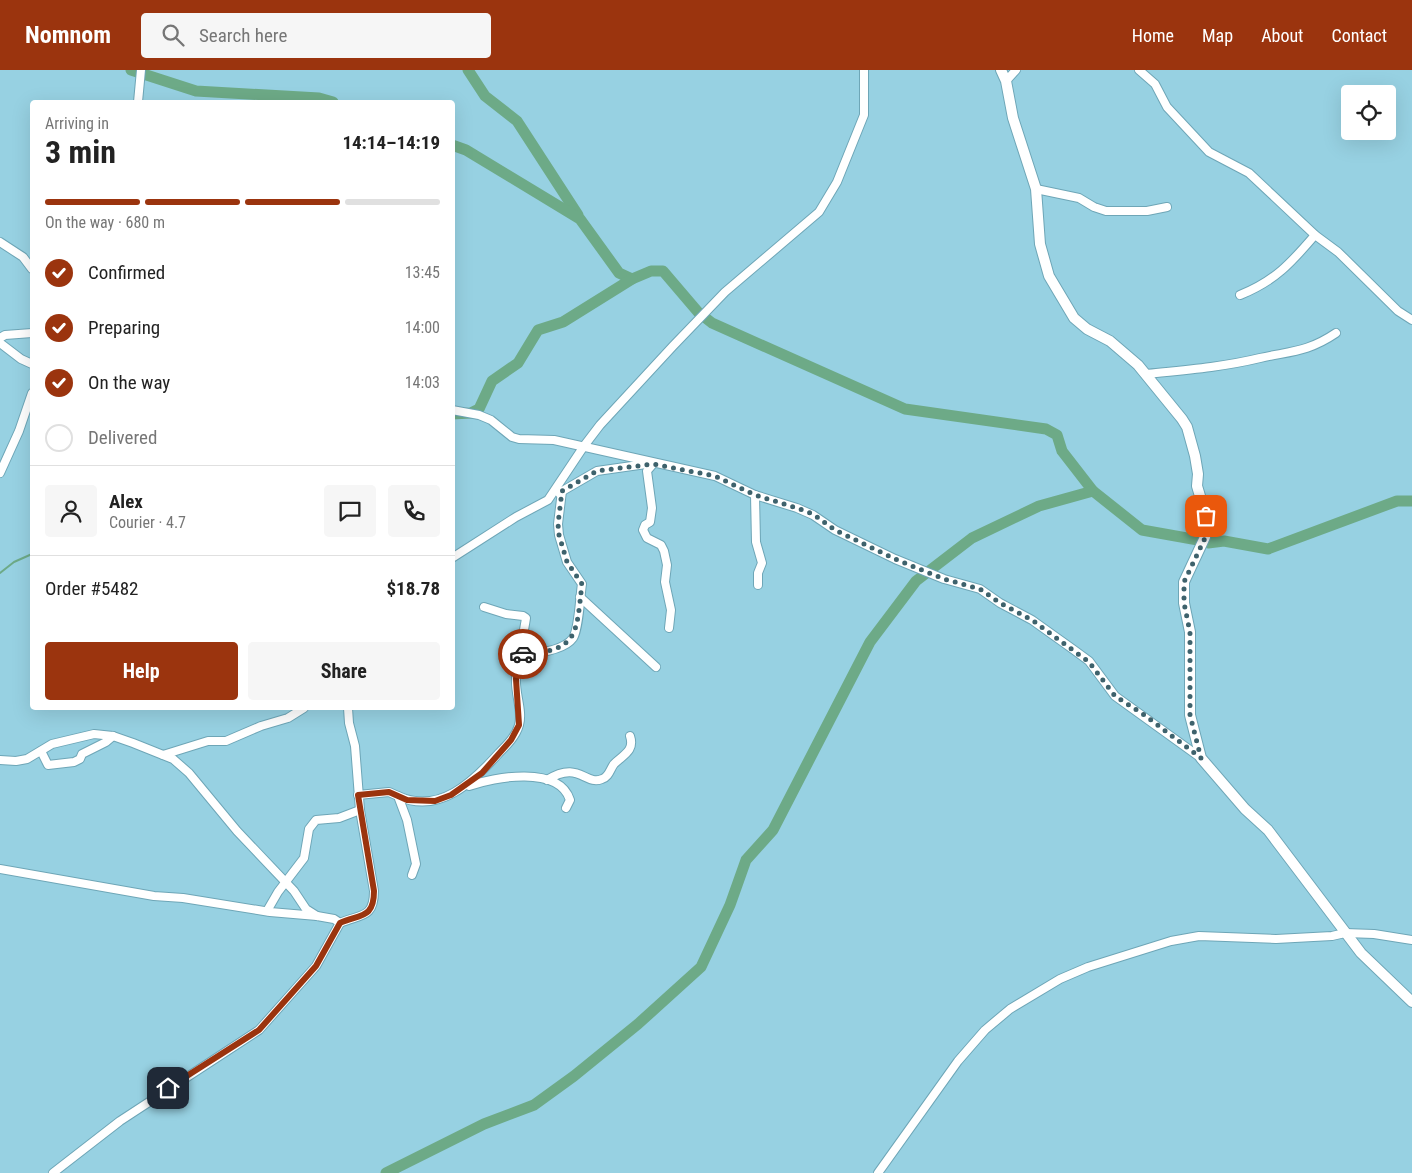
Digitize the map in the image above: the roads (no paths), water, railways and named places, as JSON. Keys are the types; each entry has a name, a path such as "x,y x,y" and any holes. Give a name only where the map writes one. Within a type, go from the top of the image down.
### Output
{"street":[{"path":"138,100 141,70"},
{"path":"548,500 584,446 673,346 710,307 819,212 830,198 858,134 864,115 864,70"},
{"path":"1001,70 1006,81 1013,118 1036,189 1043,259 1056,289 1078,323 1110,341 1146,374 1187,427 1195,456 1198,474 1197,486 1206,516 1205,538 1184,582 1183,589 1190,632 1190,715 1201,758"},
{"path":"1006,81 1016,70"},
{"path":"1139,70 1155,84 1167,107 1209,152 1249,174 1315,235 1338,252 1380,295 1412,320"},
{"path":"1036,189 1079,198 1094,207 1106,211 1147,211 1167,207"},
{"path":"1240,295 1255,289 1277,275 1294,260 1315,235"},
{"path":"0,242 23,257 30,266"},
{"path":"0,338 5,335 30,333"},
{"path":"1146,374 1194,370 1299,352 1324,341 1336,333"},
{"path":"0,343 30,363"},
{"path":"0,473 19,431 30,399"},
{"path":"455,411 479,415 491,420 512,437 519,439 546,439 584,446 653,464 715,476 755,495 813,514 835,530 911,566 944,579 980,589 1000,603 1032,620 1089,662 1115,696 1143,714 1201,758 1245,809 1268,830 1345,933 1371,964 1412,1002"},
{"path":"455,556 516,517 597,471 653,464"},
{"path":"653,464 647,471 652,508 650,522 645,525 643,530 647,538 661,544 664,551 667,564 665,582 671,610 669,628"},
{"path":"518,655 537,654 554,649 566,644 573,637 582,584 567,562 559,535 558,524 562,491"},
{"path":"755,495 756,542 762,563 758,573 758,585"},
{"path":"580,597 656,668"},
{"path":"464,787 482,773 511,740 519,725 516,679 518,655 526,618 484,607"},
{"path":"163,755 208,741 226,741 261,726 288,718 301,710"},
{"path":"54,1173 120,1121 259,1030 316,966 340,923 359,918 369,912 374,902 374,891 360,810 355,746 348,723 348,710"},
{"path":"0,760 27,760 52,744 72,737 94,734 112,736 163,755 181,764 237,831 285,882 306,908 317,916"},
{"path":"41,751 48,765 74,762 82,754 112,736"},
{"path":"547,780 560,772 570,771 594,780 602,780 607,776 614,764 628,753 632,742 630,736"},
{"path":"358,795 389,792 418,802 435,801 464,787 502,777 521,776 547,780 558,784 567,792 570,800 566,808"},
{"path":"398,796 406,820 416,864 412,875"},
{"path":"267,912 285,882 304,858 309,829 316,820 339,818 360,810"},
{"path":"0,869 154,896 183,898 267,912 334,918 340,923"},
{"path":"878,1173 958,1061 985,1030 1010,1009 1060,979 1088,967 1186,938 1215,936 1276,939 1332,936 1345,933 1383,935 1412,940"}],"waterway":[{"path":"131,70 196,91 319,98 326,100"},
{"path":"468,70 485,96 517,121 578,215"},
{"path":"455,146 466,150 580,219 619,273 632,279 651,271 663,271 698,312 712,323 905,409 1046,429 1057,435 1062,451 1093,491 1142,530 1198,540"},
{"path":"455,414 471,413 479,409 492,381 518,363 538,330 563,322 632,279"},
{"path":"386,1173 484,1124 534,1105 574,1076 638,1024 701,967 730,905 746,860 773,830 870,642 916,581 972,538 1039,506 1093,491"},
{"path":"1208,543 1224,541 1268,549 1397,501 1412,501"},
{"path":"0,573 14,562 30,555"}]}
